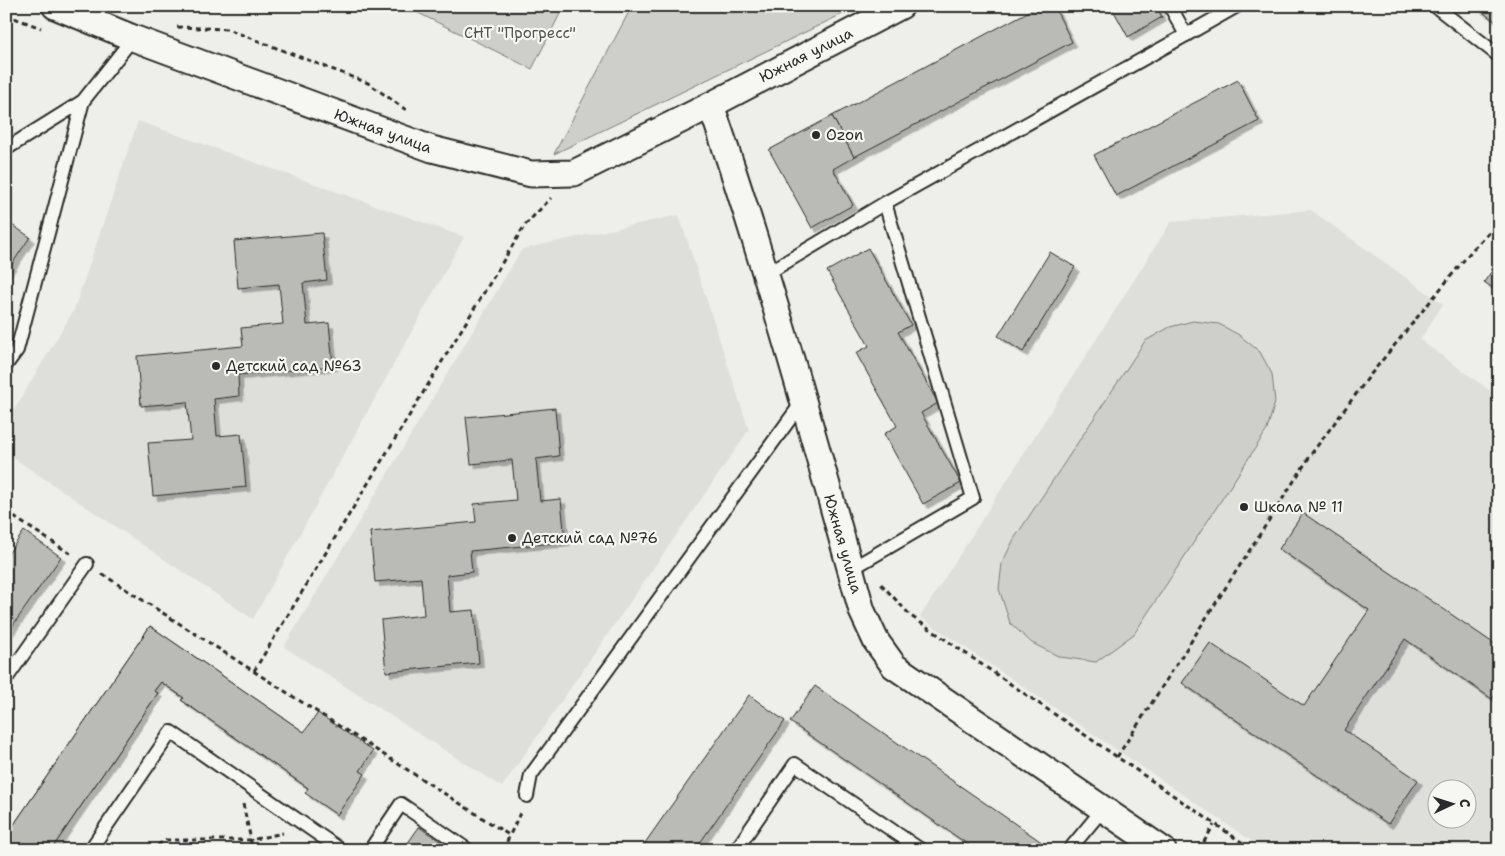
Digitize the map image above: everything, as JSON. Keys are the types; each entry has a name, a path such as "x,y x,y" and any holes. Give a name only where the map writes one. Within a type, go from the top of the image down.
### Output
{"street":[{"name":"Южная улица","path":"55,6 133,38 432,149 531,174 574,173 711,105 901,6"},
{"name":"Южная улица","path":"711,105 743,200 803,401 856,566 862,611 876,641 894,666 1163,850"}],"lane":[{"path":"1170,6 1186,35"},
{"path":"766,274 885,203 1237,6"},
{"path":"1435,6 1499,56"},
{"path":"6,148 83,102 133,38"},
{"path":"6,365 17,350 83,102"},
{"path":"856,566 972,498 885,203"},
{"path":"527,796 531,775 803,401"},
{"path":"6,679 87,564"},
{"path":"90,850 171,732 341,850"},
{"path":"736,850 794,764 921,850"},
{"path":"370,850 401,804 468,850"},
{"path":"1069,850 1104,810"}],"path":[{"path":"173,26 227,29 368,83 414,116"},
{"path":"254,671 525,226 574,173"},
{"path":"1117,758 1312,453 1371,374 1473,249 1499,223"},
{"path":"6,512 510,835"},
{"path":"856,566 911,616 1253,850"},
{"path":"238,778 251,840 251,850"},
{"path":"503,850 527,796"},
{"path":"1199,850 1214,824"},
{"path":"150,850 166,840 251,840 308,827"}],"shaded area":[{"name":"Детский сад №63","path":"138,121 464,237 253,619 6,453 6,423 74,310"},
{"name":"Школа № 11","path":"1311,210 1443,304 1420,340 1499,397 1499,850 1265,850 920,617 1171,222"},
{"name":"Детский сад №76","path":"679,215 749,430 502,787 284,647 522,249"}],"green space":[{"name":"СНТ \"Прогресс\"","path":"404,6 564,6 532,69"},
{"path":"632,6 859,6 554,154"},
{"path":"1193,321 1219,324 1239,335 1260,352 1272,374 1275,402 1267,430 1134,634 1096,662 1060,657 1032,643 1010,623 999,589 1002,563 1014,539 1145,341 1170,327"}],"building":[{"path":"1039,6 1054,6 1072,42 854,157 832,116"},
{"path":"1111,6 1156,6 1162,17 1128,37"},
{"path":"1474,6 1499,6 1499,24"},
{"path":"1238,80 1259,121 1116,196 1094,155"},
{"path":"832,116 854,157 833,169 853,205 812,228 769,150"},
{"path":"9,223 30,237 6,273 6,227"},
{"path":"322,233 327,280 303,283 307,325 329,323 333,366 238,375 239,396 214,399 217,436 241,434 246,487 153,496 148,443 191,440 187,402 141,406 137,356 243,346 241,328 283,324 279,284 238,288 234,241"},
{"path":"868,248 911,325 898,332 938,403 921,413 961,483 923,504 884,434 897,426 856,353 869,346 827,271"},
{"path":"1050,252 1075,267 1023,352 998,336"},
{"path":"1499,261 1499,292 1484,282"},
{"path":"555,408 559,456 536,459 540,501 561,499 565,542 470,551 472,572 447,575 450,612 474,610 479,663 386,672 381,620 424,615 421,578 375,582 370,532 476,522 474,504 516,500 512,460 471,464 466,417"},
{"path":"1303,513 1499,647 1499,689 1492,699 1405,639 1344,730 1418,780 1388,824 1182,683 1210,643 1304,706 1369,610 1279,549"},
{"path":"24,531 61,557 6,635 6,557"},
{"path":"150,626 333,752 308,788 181,700 184,698 161,682 154,691 158,693 51,850 6,850 6,836"},
{"path":"150,626 304,732 318,713 373,751 360,771 365,774 337,815 305,793 308,788 181,700 184,698 161,682 154,691 158,693 51,850 6,850 6,836"},
{"path":"815,686 1043,843 1038,850 976,850 790,722"},
{"path":"749,695 785,721 695,850 640,850"},
{"path":"419,827 453,850 403,850"}],"place":[{"name":"Ozon","path":"816,135"},
{"name":"Детский сад №63","path":"216,366"},
{"name":"Школа № 11","path":"1244,507"},
{"name":"Детский сад №76","path":"512,538"}]}
